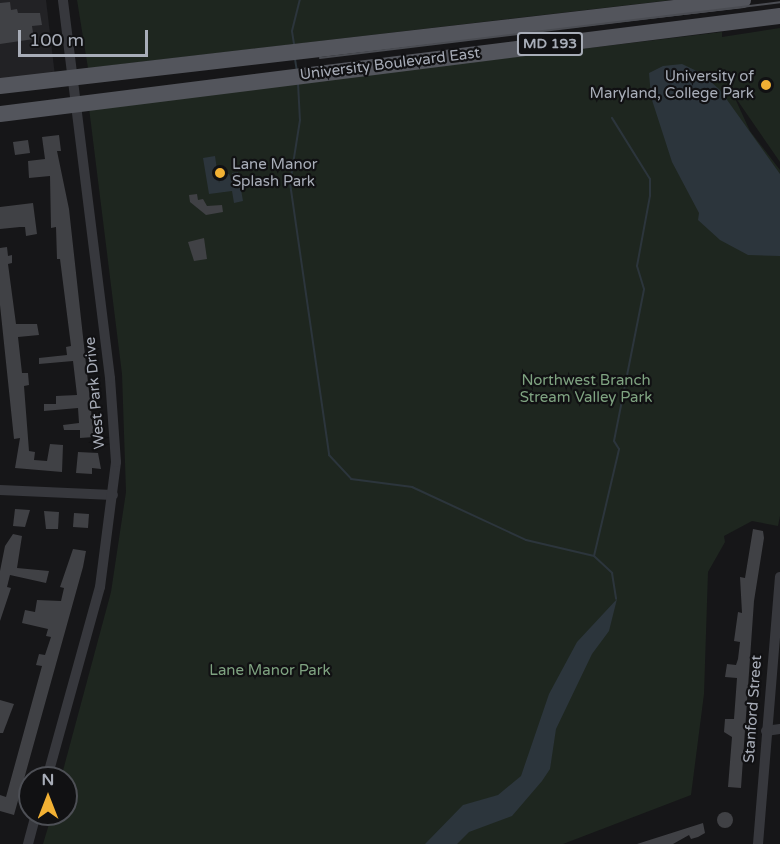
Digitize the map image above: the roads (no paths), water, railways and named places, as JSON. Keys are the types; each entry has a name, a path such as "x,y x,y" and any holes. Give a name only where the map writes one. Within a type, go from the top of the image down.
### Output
{"main road":[{"name":"University Boulevard East","path":"0,86 743,0"},
{"name":"University Boulevard East","path":"0,114 780,16"}],"street":[{"name":"West Park Drive","path":"50,766 100,587 113,495 115,437 75,77 63,0"},
{"path":"0,490 113,495"},
{"name":"Stanford Street","path":"759,844 766,731 780,577"},
{"path":"766,731 780,729"},
{"path":"28,844 33,826"}],"waterway":[{"path":"294,44 292,31 300,0"},
{"path":"295,59 297,71"},
{"path":"298,83 300,120 290,183 329,455 351,479 412,487 526,540 594,556 612,573 616,599"},
{"path":"594,556 619,449 614,441 644,289 637,266 650,196 650,179 612,118"}],"tram line":[{"path":"320,58 780,2"}],"place":[{"name":"University of Maryland, College Park","path":"766,85"},
{"name":"Lane Manor Splash Park","path":"220,173"}],"park label":[{"name":"Northwest Branch Stream Valley Park","path":"586,388"},
{"name":"Lane Manor Park","path":"270,671"}]}
